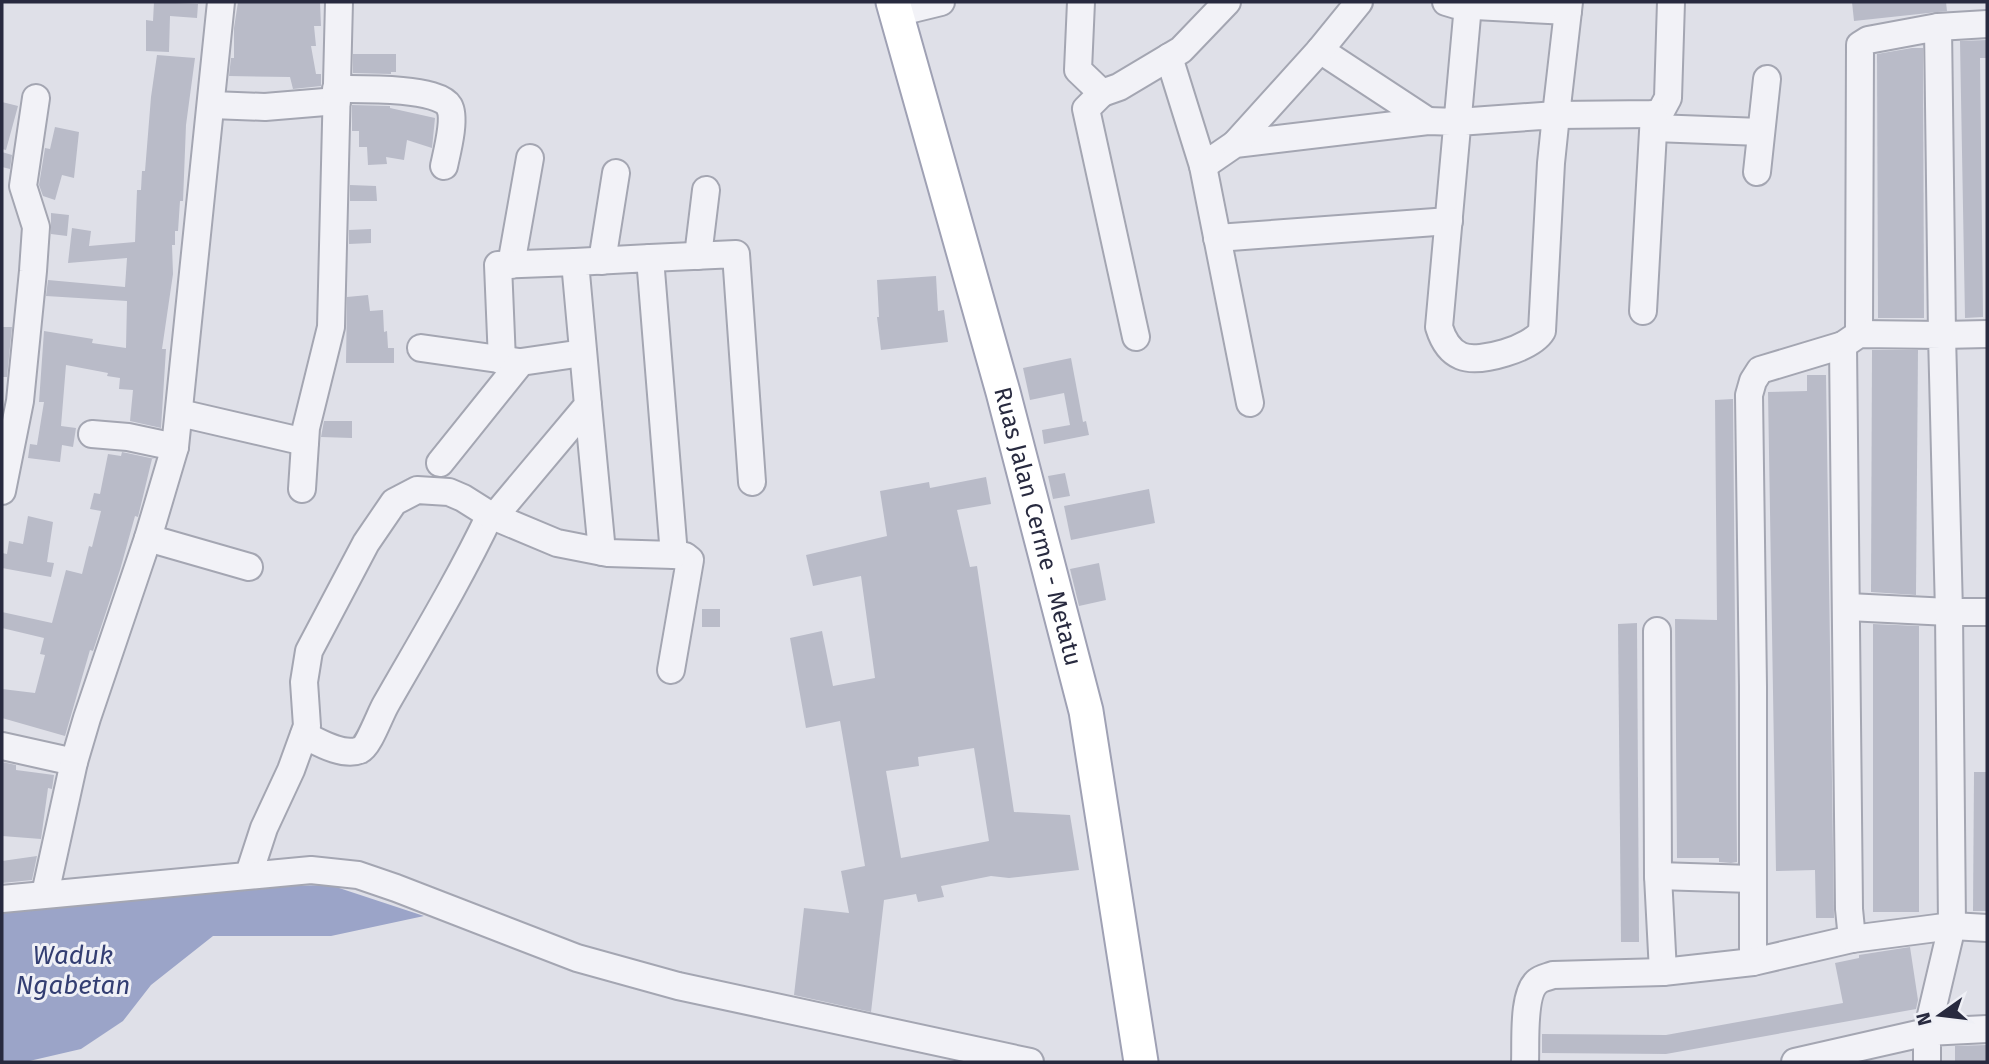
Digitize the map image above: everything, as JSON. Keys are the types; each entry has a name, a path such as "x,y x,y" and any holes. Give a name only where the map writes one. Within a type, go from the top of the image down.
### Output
{"main road":[{"name":"Ruas Jalan Cerme - Metatu","path":"895,7 1003,392 1086,711 1141,1062"}],"street":[{"path":"45,894 74,762 175,447 221,2"},
{"path":"303,489 306,428 331,327 339,2"},
{"path":"895,7 941,2"},
{"path":"1081,2 1079,70 1102,93"},
{"path":"1136,337 1086,109 1102,93 1119,87 1181,50 1227,2"},
{"path":"1203,166 1235,144 1320,50 1359,2"},
{"path":"1643,312 1654,121 1668,98 1671,2"},
{"path":"1457,4 1569,6 1551,163 1542,331 1537,339 1525,346 1470,359 1460,356 1442,339 1439,327 1458,122 1457,4"},
{"path":"1852,939 1849,909 1848,607 1851,339 1860,45 1868,40 1938,27 1987,24"},
{"path":"1927,1062 1927,1032 1952,926 1938,27"},
{"path":"1320,50 1428,121"},
{"path":"1169,57 1203,166 1250,403"},
{"path":"1757,172 1767,79"},
{"path":"212,105 265,107 336,95 403,90 445,102 451,108 444,166"},
{"path":"2,491 12,384 36,227 23,186 36,97"},
{"path":"1235,144 1428,121 1458,122 1556,115 1654,121 1761,132"},
{"path":"511,265 530,158"},
{"path":"602,261 617,173"},
{"path":"698,256 706,190"},
{"path":"1217,239 1449,221"},
{"path":"440,463 512,361 498,265 736,254 752,481"},
{"path":"650,258 674,555"},
{"path":"575,262 601,552"},
{"path":"1753,962 1749,395 1753,381 1760,370 1851,339 1987,334"},
{"path":"421,348 512,361 583,353"},
{"path":"304,735 326,747 347,751 359,750 365,745 466,567 491,516 588,405"},
{"path":"180,413 306,442"},
{"path":"92,434 128,436 175,447"},
{"path":"249,874 264,828 307,726 304,682 309,651 366,543 394,502 417,490 442,491 463,498 491,516 557,542 601,552 688,557 690,560 671,670"},
{"path":"148,538 249,567"},
{"path":"1848,607 1987,612"},
{"path":"1657,631 1658,876 1663,972"},
{"path":"2,746 74,762"},
{"path":"2,899 129,889 249,874 311,870 358,875 577,958 678,986 1030,1062"},
{"path":"1658,876 1752,879"},
{"path":"1525,1062 1528,1000 1530,989 1539,979 1553,975 1663,972 1753,962 1852,939 1952,926 1987,928"},
{"path":"1795,1062 1826,1059 1927,1032 1987,1029"}],"water":[{"name":"Waduk Ngabetan","path":"330,885 424,916 331,936 213,936 151,985 123,1021 81,1049 25,1062 2,1062 2,910 129,889"}],"building":[{"path":"154,2 198,4 197,18 170,16 169,52 146,51 146,20 153,21"},
{"path":"238,2 320,2 321,26 314,26 316,46 311,46 316,74 321,74 321,86 293,89 290,77 229,76 231,58 234,58 234,28"},
{"path":"1852,2 1946,2 1947,11 1854,21"},
{"path":"1987,40 1987,58 1980,58 1983,317 1965,318 1960,41"},
{"path":"1923,48 1924,318 1878,318 1877,54"},
{"path":"353,54 396,54 396,72 353,73"},
{"path":"157,55 195,58 186,125 183,201 180,201 175,245 172,245 173,274 162,349 166,349 161,428 130,421 133,390 119,389 120,378 66,365 61,426 76,428 73,447 62,445 60,462 28,458 30,444 37,445 44,402 39,402 44,331 93,339 92,343 126,348 127,301 46,296 48,280 125,287 127,258 68,263 72,228 91,231 89,246 135,242 137,190 141,190 142,171 145,171"},
{"path":"2,102 18,106 6,150 2,149"},
{"path":"352,105 390,106 435,118 432,148 407,140 404,160 386,157 387,164 368,165 367,147 359,147 359,131 352,131"},
{"path":"55,127 79,132 74,178 62,175 55,200 43,196 39,185 45,148 50,149"},
{"path":"2,152 12,155 10,169 2,167"},
{"path":"350,185 376,186 377,201 350,201"},
{"path":"51,213 69,215 67,236 51,234"},
{"path":"371,229 371,243 349,244 349,230"},
{"path":"936,276 938,311 944,310 948,342 881,350 877,317 877,280"},
{"path":"368,295 370,311 383,310 384,332 387,331 388,348 394,348 394,363 346,363 347,297"},
{"path":"2,327 12,327 7,377 2,377"},
{"path":"1872,350 1918,350 1916,595 1871,592"},
{"path":"1071,358 1083,422 1086,421 1089,435 1044,444 1042,430 1070,425 1064,393 1030,400 1023,368"},
{"path":"1807,375 1826,375 1834,918 1816,918 1815,870 1776,871 1768,392 1807,391"},
{"path":"1733,399 1737,862 1731,863 1719,862 1719,858 1677,858 1675,619 1717,620 1715,400"},
{"path":"324,421 352,421 352,438 321,437"},
{"path":"122,452 155,459 152,459 138,517 135,516 93,651 90,650 65,736 2,718 2,689 35,693 45,655 40,654 44,638 2,628 2,612 52,623 66,570 82,574 89,546 92,547 101,511 90,509 94,493 100,494 108,454 121,456"},
{"path":"1065,473 1070,496 1053,499 1048,476"},
{"path":"986,477 991,504 957,510 970,567 977,566 1014,812 1070,815 1079,870 1009,878 991,876 941,886 944,897 918,902 916,894 884,900 871,1012 794,995 804,908 849,913 841,871 865,866 840,721 806,728 790,638 822,631 833,686 875,678 861,576 813,586 806,555 887,536 880,491 929,482 930,488","holes":["974,748 989,841 901,858 886,771 919,766 918,757"]},
{"path":"1149,489 1155,523 1071,540 1064,506"},
{"path":"28,516 53,522 47,562 54,563 51,577 2,568 2,553 7,554 9,541 23,544"},
{"path":"1099,563 1106,600 1079,606 1070,569"},
{"path":"702,609 720,609 720,627 702,627"},
{"path":"1637,623 1639,942 1621,942 1618,624"},
{"path":"1873,624 1919,626 1919,912 1873,912"},
{"path":"2,762 16,765 16,770 54,775 52,789 48,788 41,839 2,836"},
{"path":"1974,772 1987,772 1987,911 1973,911"},
{"path":"37,856 32,880 2,883 2,861"},
{"path":"1910,947 1918,1000 1916,1009 1666,1054 1542,1053 1542,1034 1666,1035 1843,1003 1835,963 1859,958 1859,955"},
{"path":"1987,1045 1987,1062 1955,1062 1955,1046"}]}
